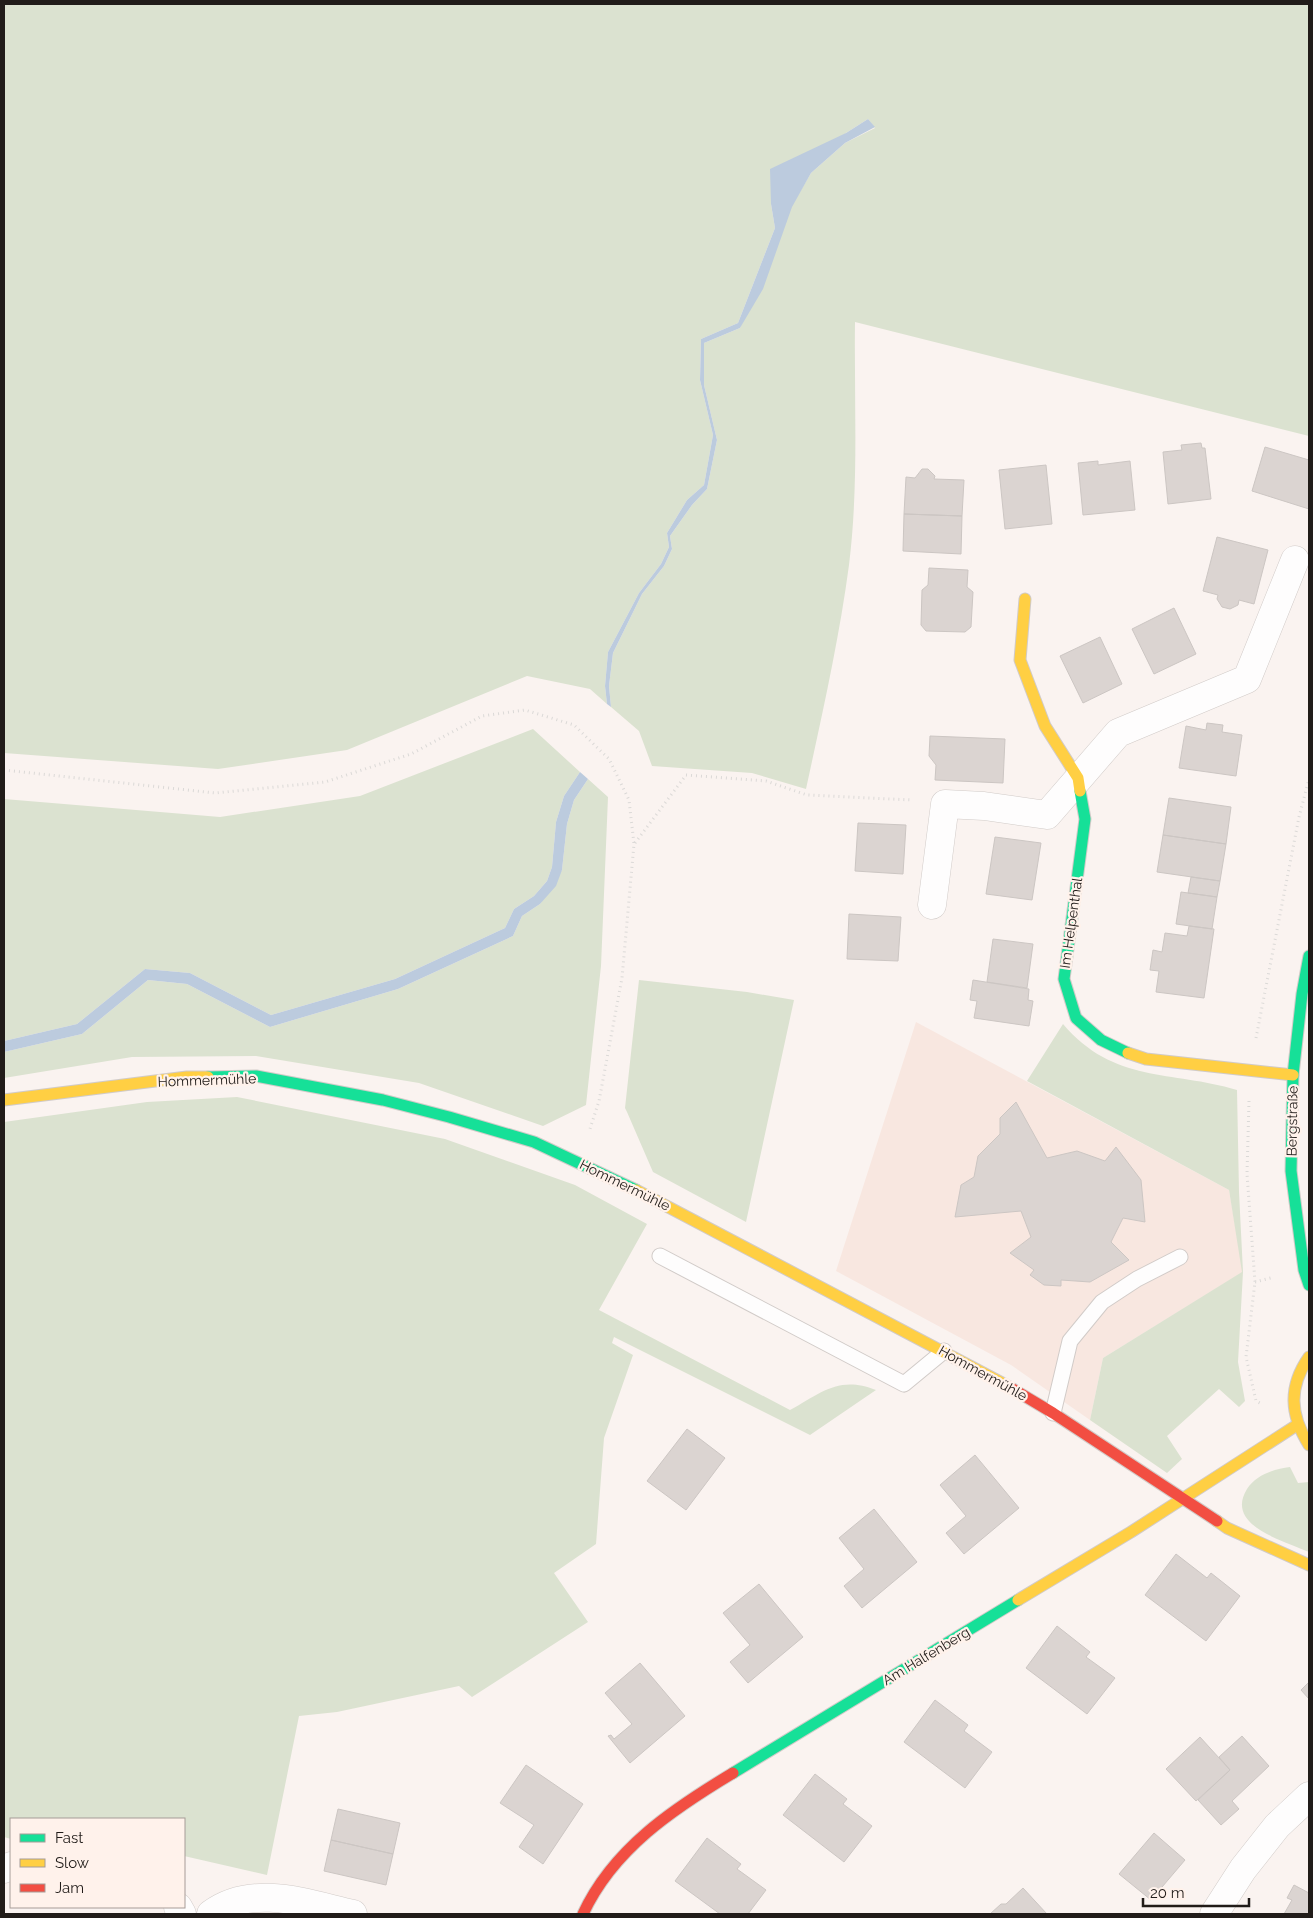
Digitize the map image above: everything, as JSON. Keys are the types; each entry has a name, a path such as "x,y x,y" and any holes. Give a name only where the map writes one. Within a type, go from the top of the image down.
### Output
{"street":[{"path":"932,904 945,804 984,806 1047,815 1118,732 1247,679 1295,560"},
{"name":"Im Helpenthal","path":"1025,599 1020,660 1045,726 1078,778 1085,819 1064,979 1076,1018 1101,1040 1124,1052 1146,1059 1292,1075"},
{"name":"Bergstraße","path":"1309,956 1302,994 1292,1075 1291,1171 1304,1270 1309,1285"},
{"name":"Hommermühle","path":"4,1100 187,1077 256,1076 383,1100 534,1142 655,1199 990,1375 1053,1413 1227,1528 1309,1565"},
{"path":"1309,1357 1302,1366 1293,1389 1293,1414 1297,1426 1309,1445"},
{"name":"Am Halfenberg","path":"582,1914 588,1901 614,1862 649,1829 694,1796 1130,1532 1297,1426"},
{"path":"1214,1914 1243,1869 1276,1826 1309,1796"},
{"path":"211,1914 250,1899 269,1896 353,1914"}],"lane":[{"path":"660,1256 904,1384 944,1351"},
{"path":"1053,1413 1070,1340 1102,1302 1137,1279 1180,1257"}],"path":[{"path":"4,770 215,793 325,782 411,754 482,716 525,710 574,726 608,758 629,800 634,844 622,978 599,1101 579,1162"},
{"path":"634,844 686,775 766,781 808,795 920,800 945,804"}],"shaded area":[{"path":"916,1022 1229,1190 1243,1272 1103,1358 1090,1420 1011,1365 836,1271"}],"green space":[{"path":"4,4 1309,4 1309,436 855,322 855,474 849,565 835,649 806,789 752,773 652,766 639,731 611,707 609,686 613,653 642,594 664,566 672,549 670,536 692,505 707,489 717,440 704,385 704,343 740,328 791,207 811,173 845,143 875,128 868,119 846,133 771,204 775,228 738,323 701,339 700,380 713,435 704,485 687,500 667,533 669,547 661,564 639,593 608,652 605,686 607,704 590,689 527,676 347,750 218,769 4,753"},
{"path":"533,729 580,772 564,796 556,822 552,867 547,881 534,896 514,909 505,928 395,979 271,1015 190,973 145,969 77,1024 4,1041 4,799 220,817 360,796"},
{"path":"588,779 608,797 601,966 586,1105 543,1126 419,1083 256,1056 132,1057 4,1078 4,1052 82,1034 148,980 187,984 270,1027 398,989 513,936 522,916 540,904 562,870 567,824 574,800"},
{"path":"639,980 747,992 794,1000 746,1222 653,1172 625,1108"},
{"path":"1063,1024 1082,1043 1102,1057 1123,1066 1144,1072 1237,1090 1243,1272 1238,1362 1245,1401 1239,1407 1219,1389 1167,1436 1182,1459 1167,1473 1090,1420 1103,1358 1242,1272 1229,1190 1027,1081"},
{"path":"237,1097 445,1139 575,1185 647,1224 599,1310 790,1410 821,1392 841,1385 851,1384 876,1390 810,1435 614,1337 612,1343 633,1355 604,1438 596,1544 554,1573 588,1622 472,1697 459,1686 337,1712 299,1716 267,1875 185,1856 185,1818 10,1818 10,1839 4,1837 4,1122 147,1102"},
{"path":"1290,1467 1298,1483 1309,1482 1309,1552 1260,1530 1250,1522 1244,1513 1242,1502 1247,1489 1255,1480 1278,1469"}],"water":[{"path":"868,119 875,127 845,143 811,173 792,207 763,289 740,328 704,343 704,385 717,440 707,489 692,505 670,536 672,549 664,566 642,594 613,653 609,686 611,707 607,704 605,686 608,652 639,593 661,564 669,547 667,533 687,500 704,485 713,435 700,380 701,339 738,323 775,228 771,204 770,169 846,133"},
{"path":"580,772 588,779 574,800 567,824 562,870 556,886 540,904 522,916 513,936 398,989 270,1027 187,984 148,980 82,1034 4,1052 4,1041 77,1024 145,969 190,973 271,1015 395,979 505,928 514,909 534,896 547,881 552,867 556,822 564,796"}],"building":[{"path":"1201,443 1202,448 1205,448 1211,499 1168,504 1163,452 1182,450 1181,445"},
{"path":"1265,447 1309,460 1309,509 1252,491"},
{"path":"1098,461 1098,465 1130,461 1135,510 1083,515 1078,463"},
{"path":"1046,465 1052,524 1005,529 999,470"},
{"path":"922,469 928,469 935,476 934,479 964,480 962,516 904,514 906,477 915,478"},
{"path":"904,514 962,516 961,554 903,551"},
{"path":"1217,537 1268,550 1254,604 1239,600 1238,605 1230,609 1222,607 1217,599 1218,595 1203,591"},
{"path":"929,568 968,570 967,587 973,592 971,627 965,632 926,631 921,625 922,590 928,585"},
{"path":"1174,608 1196,654 1154,674 1132,629"},
{"path":"1100,637 1122,684 1083,703 1060,656"},
{"path":"1207,723 1223,725 1222,732 1242,735 1236,776 1179,768 1186,726 1206,730"},
{"path":"930,736 1005,739 1003,783 935,780 936,765 929,756"},
{"path":"1169,798 1231,807 1226,844 1163,835"},
{"path":"858,823 906,825 903,874 855,871"},
{"path":"1163,835 1226,844 1220,881 1157,872"},
{"path":"995,837 1041,843 1032,900 986,894"},
{"path":"1191,877 1220,881 1217,897 1188,893"},
{"path":"1181,892 1217,897 1212,929 1176,924"},
{"path":"849,914 901,917 898,961 847,959"},
{"path":"1189,926 1214,929 1204,998 1156,992 1159,971 1150,970 1153,950 1162,952 1165,933 1187,936"},
{"path":"993,939 1033,944 1027,988 987,982"},
{"path":"973,980 1029,989 1028,1000 1033,1001 1029,1026 974,1018 977,1001 970,1000"},
{"path":"1016,1102 1047,1158 1077,1151 1105,1161 1116,1147 1141,1180 1145,1222 1123,1218 1111,1242 1129,1260 1090,1282 1061,1280 1061,1286 1044,1285 1030,1275 1034,1270 1010,1253 1031,1237 1021,1211 955,1217 961,1185 974,1177 978,1156 1000,1134 1000,1118"},
{"path":"687,1429 725,1458 686,1510 647,1481"},
{"path":"975,1455 1019,1508 964,1554 946,1533 966,1516 940,1485"},
{"path":"874,1509 917,1562 862,1608 844,1586 864,1569 839,1538"},
{"path":"1176,1554 1207,1578 1211,1573 1240,1596 1206,1641 1145,1595"},
{"path":"759,1584 803,1637 748,1683 730,1662 750,1645 723,1613"},
{"path":"1057,1626 1090,1652 1086,1657 1115,1678 1087,1714 1026,1668"},
{"path":"640,1663 685,1716 630,1763 608,1736 611,1735 614,1739 632,1724 605,1693"},
{"path":"1309,1682 1309,1699 1301,1690"},
{"path":"935,1700 968,1725 964,1731 992,1752 965,1788 904,1742"},
{"path":"1242,1736 1269,1766 1232,1801 1239,1809 1221,1825 1198,1800 1230,1770 1219,1757"},
{"path":"1200,1737 1230,1770 1196,1801 1166,1769"},
{"path":"526,1765 583,1804 543,1864 519,1847 534,1825 500,1803"},
{"path":"815,1774 847,1799 843,1804 872,1826 844,1862 783,1815"},
{"path":"338,1809 400,1823 393,1854 331,1840"},
{"path":"1154,1833 1185,1860 1151,1900 1119,1874"},
{"path":"707,1838 741,1864 737,1869 766,1890 748,1914 720,1914 675,1881"},
{"path":"331,1840 393,1854 386,1885 324,1871"},
{"path":"1294,1885 1309,1893 1309,1914 1284,1914 1292,1900 1287,1898"},
{"path":"1023,1888 1047,1914 990,1914 1001,1904 1006,1904"}],"traffic: fast":[{"path":"1080,791 1085,819 1064,979 1076,1018 1101,1040 1128,1053"},
{"path":"1309,956 1302,994 1293,1075 1291,1171 1304,1270 1309,1285"},
{"path":"208,1077 256,1076 383,1100 449,1117 534,1142 636,1190"},
{"path":"733,1773 1018,1600"}],"traffic: slow":[{"path":"1025,599 1020,660 1045,726 1078,778 1080,791"},
{"path":"1128,1053 1146,1059 1293,1075"},
{"path":"4,1100 187,1077 208,1077"},
{"path":"636,1190 1006,1385"},
{"path":"1309,1357 1297,1379 1294,1401 1298,1423 1309,1445"},
{"path":"1018,1600 1131,1532 1297,1425"},
{"path":"1217,1521 1227,1528 1309,1565"}],"traffic: jam":[{"path":"1006,1385 1053,1413 1217,1521"},
{"path":"583,1914 596,1891 628,1850 667,1816 733,1773"}]}
